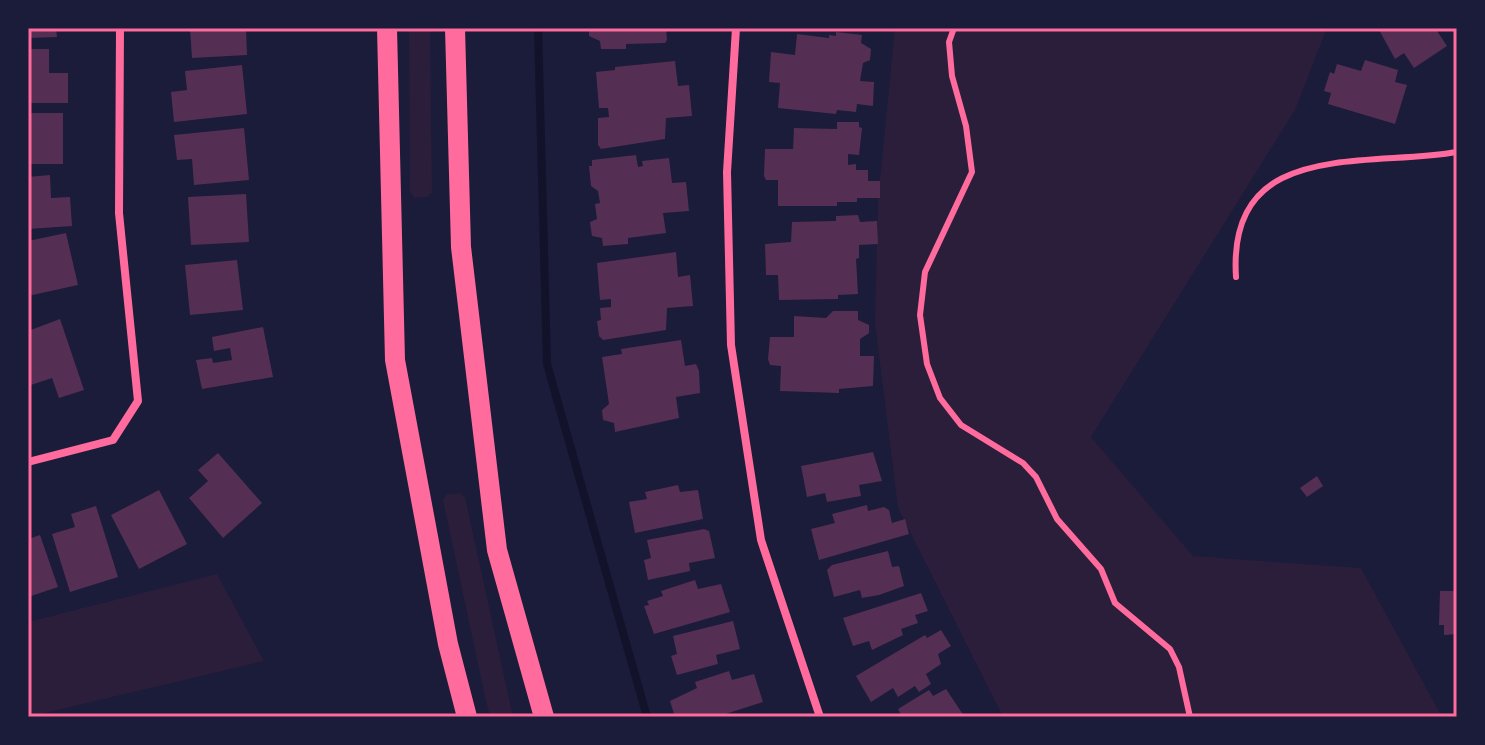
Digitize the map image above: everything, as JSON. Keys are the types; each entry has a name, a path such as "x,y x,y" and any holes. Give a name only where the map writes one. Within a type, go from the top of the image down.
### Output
{"main road":[{"path":"387,28 395,360 448,644 467,717"},
{"path":"455,28 461,247 497,550 544,717"}],"street":[{"path":"28,462 113,440 138,401 119,213 120,28"},
{"path":"736,28 727,172 731,345 761,540 820,717"}],"lane":[{"path":"954,28 949,42 952,76 966,126 972,172 925,272 920,315 927,364 940,398 961,425 1029,470 1057,519 1101,569 1115,603 1170,649 1179,667 1190,717"},
{"path":"1236,277 1234,248 1245,208 1271,183 1338,160 1457,152"}],"shaded area":[{"path":"409,28 430,28 432,193 427,197 414,198 410,191"},
{"path":"895,28 1327,28 1295,110 1091,437 1193,556 1361,568 1442,717 1003,717 898,508 875,323 878,200"},
{"path":"460,493 465,497 513,717 490,717 485,697 443,500 446,494"},
{"path":"217,574 264,661 28,717 28,622"}],"building":[{"path":"28,28 56,28 57,37 28,38"},
{"path":"190,28 246,28 247,55 192,58"},
{"path":"589,28 666,28 667,40 665,43 626,44 626,49 601,49 600,41 589,36"},
{"path":"1378,28 1435,28 1447,46 1414,68 1404,53 1395,59"},
{"path":"836,32 862,35 861,43 871,49 870,60 863,63 860,81 874,82 873,106 857,104 856,112 837,110 836,114 778,108 780,83 769,82 771,52 795,55 797,34 829,38 829,35 836,36"},
{"path":"28,49 49,49 49,73 68,73 68,103 28,103"},
{"path":"1365,60 1398,70 1395,82 1407,85 1395,124 1328,104 1331,93 1324,91 1330,72 1334,74 1337,64 1361,71"},
{"path":"675,61 678,86 689,85 692,116 666,118 665,139 601,149 598,145 598,118 609,117 608,108 599,108 596,72"},
{"path":"242,65 247,114 174,122 171,92 187,90 185,71"},
{"path":"28,113 63,113 63,164 28,164"},
{"path":"837,122 859,122 862,128 859,155 848,154 848,165 856,164 856,170 868,170 868,181 880,181 880,198 857,198 857,202 837,202 837,206 778,206 778,180 766,180 764,176 765,149 793,149 794,128 837,129"},
{"path":"244,128 249,180 194,185 192,159 177,160 174,135"},
{"path":"636,155 638,167 643,166 642,161 669,158 672,183 686,182 689,211 663,213 666,233 628,238 628,244 603,246 602,238 592,236 590,222 597,219 595,204 600,203 598,191 591,186 589,166 592,166 592,160"},
{"path":"50,175 51,198 70,197 72,226 28,229 28,177"},
{"path":"246,194 249,242 191,245 188,197"},
{"path":"858,215 860,222 877,221 878,244 859,245 859,258 856,259 858,294 838,295 838,299 779,300 778,275 766,275 765,244 791,242 792,222 836,221 836,216"},
{"path":"66,233 78,285 28,296 28,241"},
{"path":"676,252 678,277 690,275 693,306 667,308 666,330 603,340 599,336 597,321 601,320 600,308 611,307 611,299 600,300 597,263"},
{"path":"237,260 243,310 190,315 185,265"},
{"path":"833,311 858,311 858,320 869,325 869,333 860,339 860,356 874,356 873,386 839,389 839,393 780,391 781,366 770,365 768,359 770,337 794,337 794,316 826,318"},
{"path":"60,319 84,390 59,398 52,378 28,386 28,331"},
{"path":"263,327 273,377 202,389 196,360 212,358 213,363 232,360 230,348 214,351 212,337"},
{"path":"681,340 685,366 696,364 699,371 700,393 676,397 679,418 615,432 614,423 603,420 602,410 609,404 602,357 622,354 621,349"},
{"path":"873,452 882,481 859,485 861,496 827,502 825,493 807,497 801,466"},
{"path":"218,453 262,503 223,538 189,498 208,481 198,470"},
{"path":"1317,476 1323,486 1307,497 1300,488"},
{"path":"678,485 680,492 698,490 703,519 635,533 629,502 647,499 645,492"},
{"path":"159,490 187,544 139,569 111,515"},
{"path":"867,505 868,511 884,507 889,510 892,523 905,519 909,534 819,560 811,529 835,523 832,514"},
{"path":"96,506 118,577 70,592 52,534 75,527 71,514"},
{"path":"704,529 709,531 715,558 689,563 690,571 648,580 644,560 651,558 647,540"},
{"path":"40,535 58,587 28,597 28,539"},
{"path":"888,551 892,567 899,566 904,586 862,598 860,590 834,597 827,570 832,565"},
{"path":"695,580 698,589 721,584 730,612 654,634 644,606 649,605 647,601 663,596 661,591"},
{"path":"1440,591 1457,591 1457,634 1444,635 1444,625 1439,625"},
{"path":"921,593 928,611 915,615 918,623 901,629 903,635 872,650 869,641 853,646 843,618"},
{"path":"733,621 740,649 716,655 718,664 677,675 671,656 677,654 673,636"},
{"path":"941,630 951,646 938,654 941,664 926,674 931,684 919,692 915,686 898,697 893,688 871,702 856,676 925,635 927,638"},
{"path":"729,671 732,680 754,674 763,702 716,717 675,717 670,701 697,688 695,682"},
{"path":"946,689 964,716 902,717 898,709 929,690 933,696"}],"waterway":[{"path":"538,28 547,364 647,717"}]}
